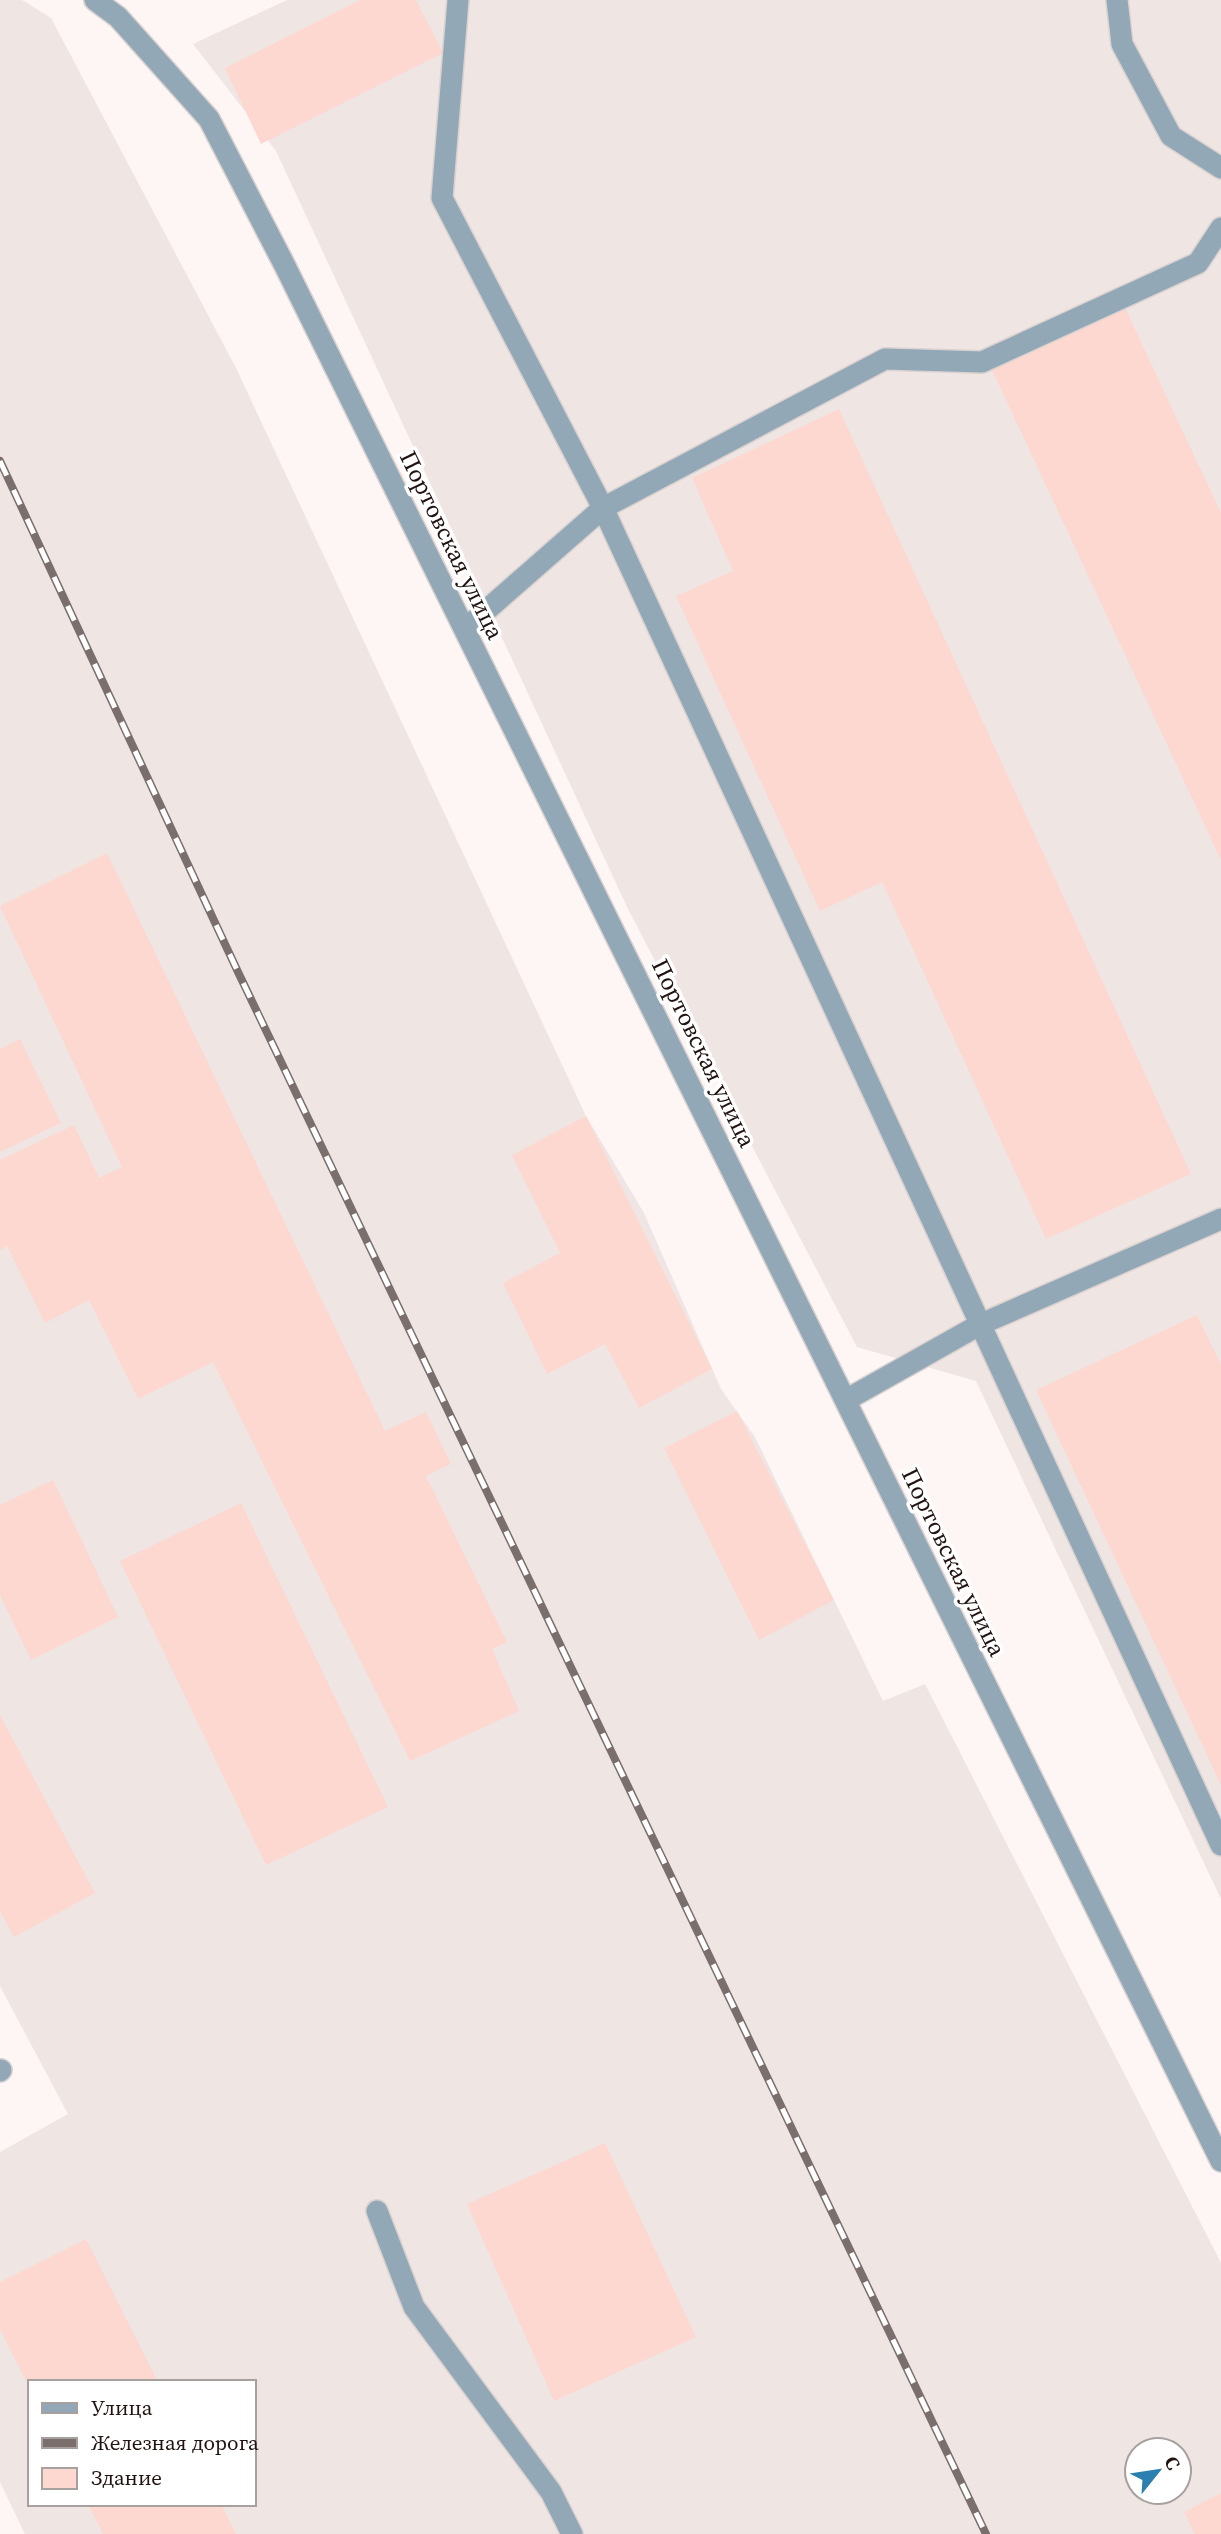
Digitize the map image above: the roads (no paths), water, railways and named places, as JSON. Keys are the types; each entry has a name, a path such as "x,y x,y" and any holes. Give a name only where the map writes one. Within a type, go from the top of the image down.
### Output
{"street":[{"name":"Портовская улица","path":"95,0 118,17 209,120 285,266 465,629 1221,2161"},
{"path":"458,0 442,198 603,508 1221,1845"},
{"path":"1117,0 1122,44 1171,136 1221,168"},
{"path":"465,629 603,508 884,359 982,362 1198,263 1221,228"},
{"path":"846,1400 979,1325 1221,1219"},
{"path":"377,2211 414,2307 551,2492 572,2534"}],"railway":[{"path":"0,461 238,972 986,2534"}]}
